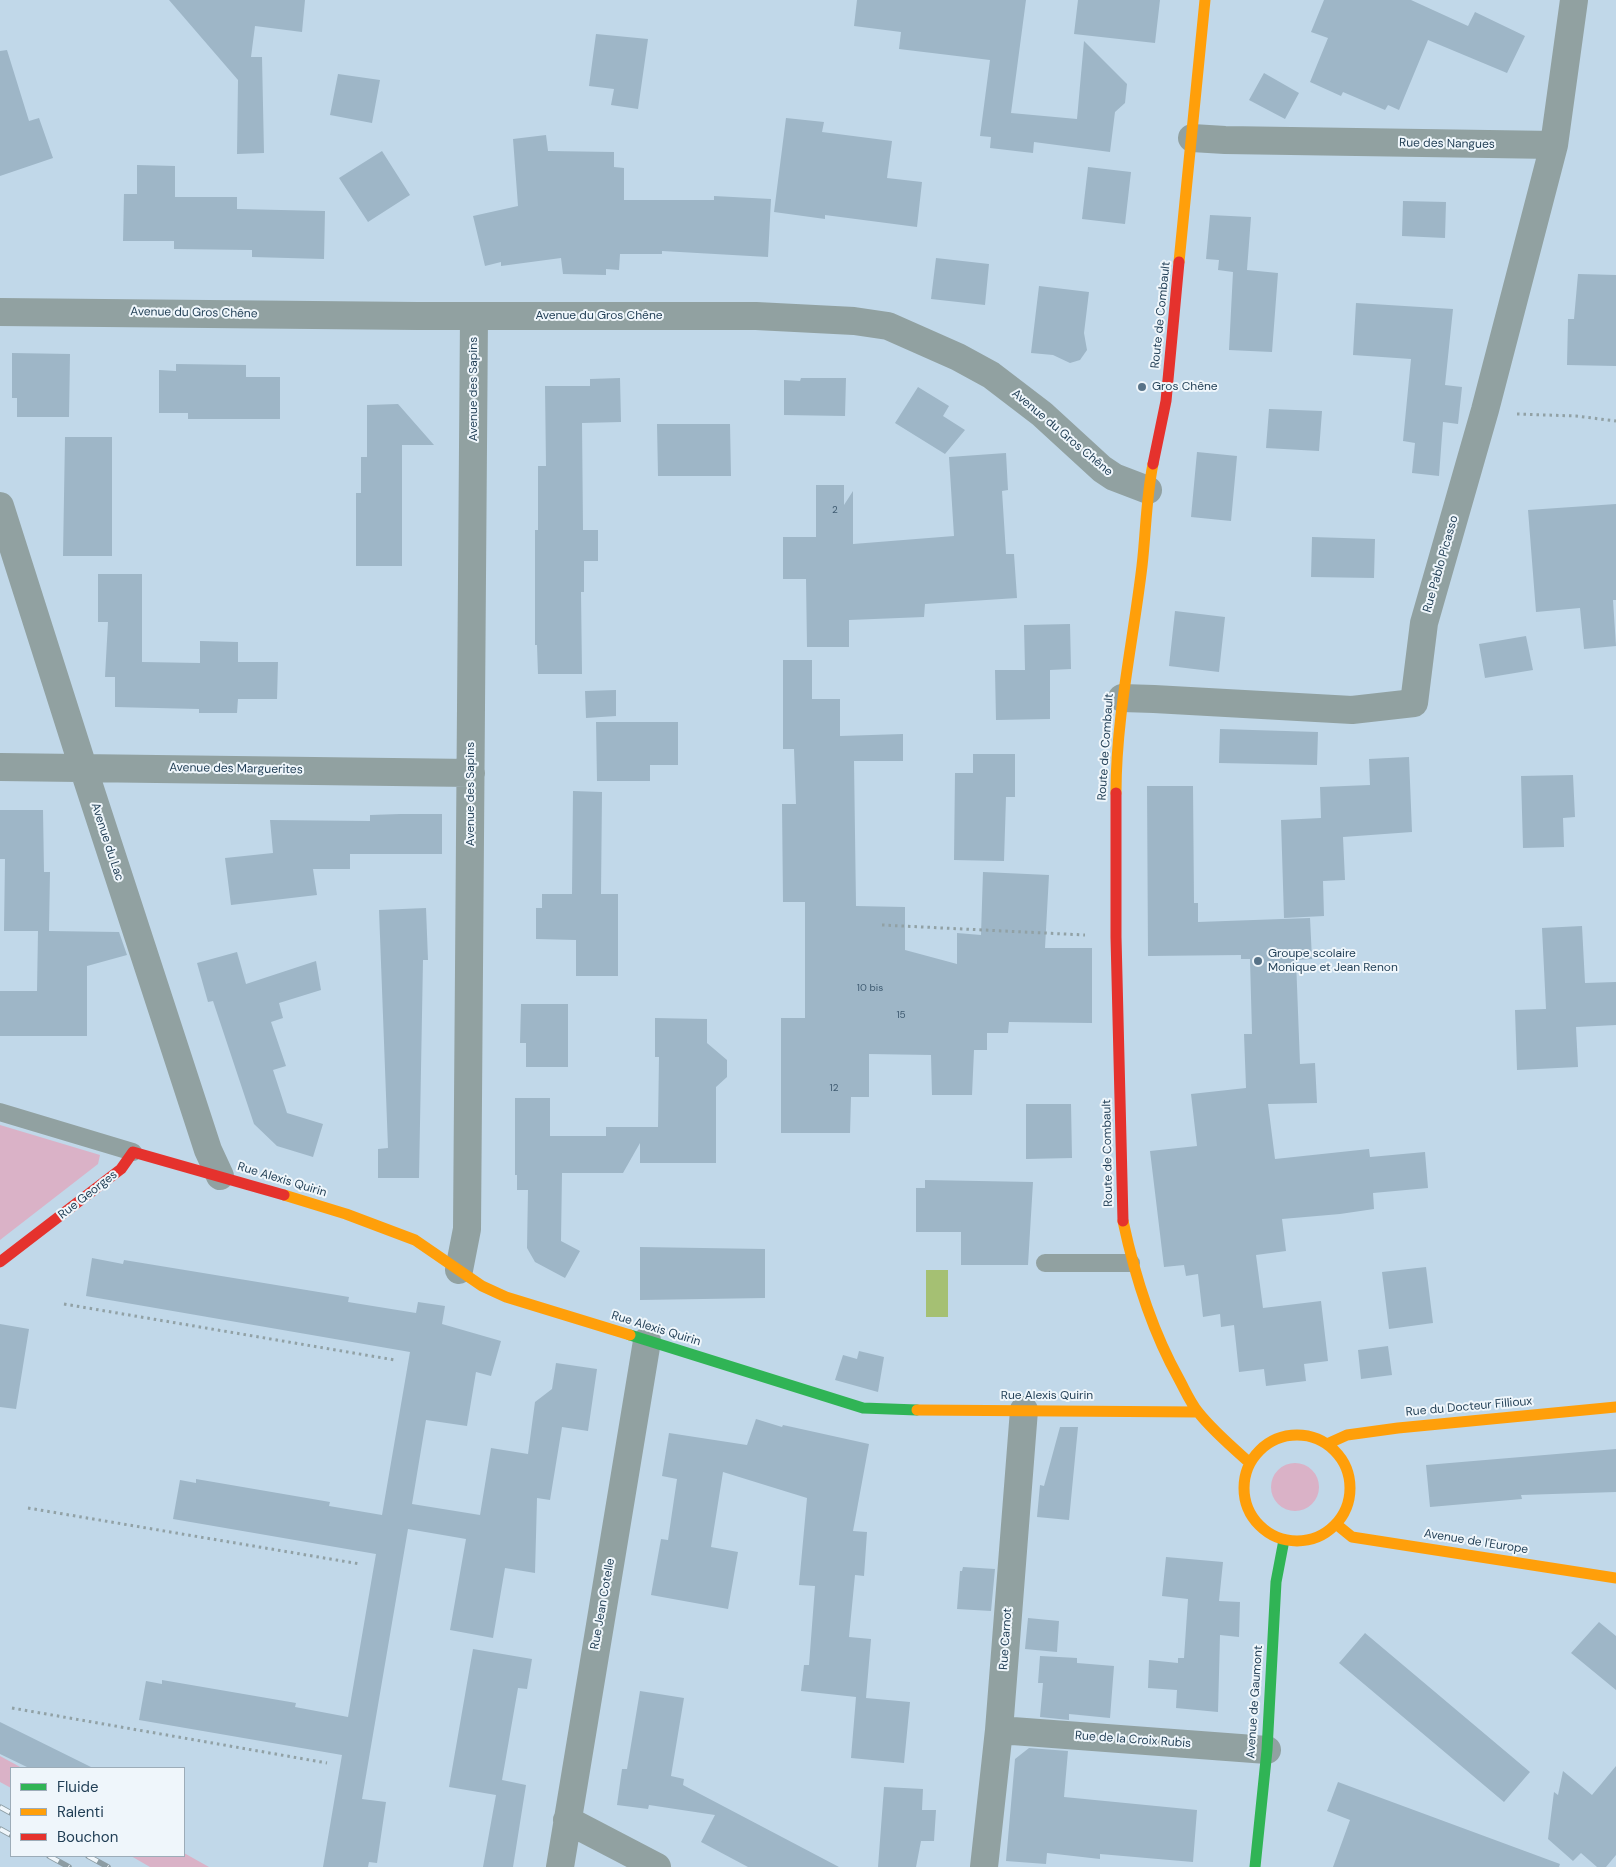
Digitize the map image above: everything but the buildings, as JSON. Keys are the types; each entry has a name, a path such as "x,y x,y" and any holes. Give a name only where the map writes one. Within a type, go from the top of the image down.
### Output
{"street":[{"name":"Route de Combault","path":"1205,0 1166,401 1148,490 1142,566 1122,698 1116,787 1116,937 1122,1221 1131,1263 1154,1334 1197,1412 1250,1463"},
{"path":"1554,145 1574,0"},
{"name":"Rue des Nangues","path":"1192,138 1554,145"},
{"name":"Rue Pablo Picasso","path":"1122,698 1154,698 1352,710 1414,703 1424,624 1485,410 1554,145"},
{"name":"Avenue du Gros Chêne","path":"0,312 756,316 854,321 888,326 958,357 991,375 1042,414 1102,469 1114,477 1148,490"},
{"name":"Avenue des Sapins","path":"459,1270 467,1229 474,316"},
{"name":"Avenue du Lac","path":"0,506 208,1150 220,1176"},
{"name":"Avenue des Marguerites","path":"0,767 471,773"},
{"name":"Rue Alexis Quirin","path":"133,1152 346,1214 415,1240 482,1286 506,1297 863,1408 1197,1412"},
{"name":"Rue Georges","path":"0,1262 121,1169 133,1152"},
{"name":"Rue Jean Cotelle","path":"560,1867 647,1341"},
{"name":"Rue du Docteur Fillioux","path":"1327,1444 1347,1435 1398,1428 1616,1407"},
{"name":"Rue Carnot","path":"984,1867 999,1730 1024,1410"},
{"path":"1284,1436 1314,1437 1327,1444 1340,1457 1348,1473 1350,1491 1346,1509 1336,1524 1325,1533 1312,1539 1284,1540 1270,1533 1257,1523 1249,1510 1244,1494 1245,1478 1250,1463 1259,1451 1270,1442 1284,1436"},
{"name":"Avenue de l'Europe","path":"1336,1524 1352,1537 1616,1578"},
{"name":"Avenue de Gaumont","path":"1255,1867 1267,1750 1276,1582 1284,1540"},
{"name":"Rue de la Croix Rubis","path":"999,1730 1267,1750"},
{"path":"567,1820 657,1867"}],"lane":[{"path":"0,1112 133,1152"},
{"path":"1045,1263 1131,1263"}],"path":[{"path":"1485,410 1507,413 1576,416 1616,421"},
{"path":"882,925 1116,937"},
{"path":"64,1304 394,1360"},
{"path":"28,1508 360,1564"},
{"path":"12,1708 327,1763"}],"shaded area":[{"path":"0,1125 100,1155 98,1164 0,1240"},
{"path":"926,1270 948,1270 948,1317 926,1317"},
{"path":"1290,1463 1300,1463 1312,1470 1319,1482 1319,1492 1312,1504 1300,1511 1290,1511 1282,1507 1275,1500 1271,1492 1271,1482 1275,1474 1282,1467"},
{"path":"0,1756 20,1767 10,1767 10,1787 0,1782"},
{"path":"185,1854 209,1867 150,1867 133,1857 185,1857"}],"railway":[{"path":"0,1807 10,1812"},
{"path":"0,1829 10,1834"},
{"path":"51,1857 69,1867"},
{"path":"90,1857 108,1867"}],"traffic: fast":[{"path":"630,1335 863,1408 917,1410"},
{"path":"1255,1867 1267,1750 1276,1582 1284,1540"}],"traffic: slow":[{"path":"1179,262 1205,0"},
{"path":"1116,793 1122,708 1142,566 1147,502 1153,464"},
{"path":"284,1195 346,1214 415,1240 482,1286 506,1297 630,1335"},
{"path":"1123,1221 1145,1302 1169,1360 1195,1408 1210,1426 1250,1463"},
{"path":"1327,1444 1347,1435 1398,1428 1616,1407"},
{"path":"917,1410 1197,1412"},
{"path":"1297,1435 1317,1439 1334,1451 1346,1468 1350,1488 1346,1508 1334,1525 1317,1537 1297,1541 1277,1537 1260,1525 1248,1508 1244,1488 1248,1468 1260,1451 1277,1439 1297,1435"},
{"path":"1336,1524 1352,1537 1616,1578"}],"traffic: jam":[{"path":"1153,464 1166,401 1179,262"},
{"path":"1116,793 1116,937 1123,1221"},
{"path":"0,1262 121,1169 133,1152 284,1195"}],"place":[{"name":"Gros Chêne","path":"1142,387"},
{"name":"Groupe scolaire Monique et Jean Renon","path":"1258,961"}]}
